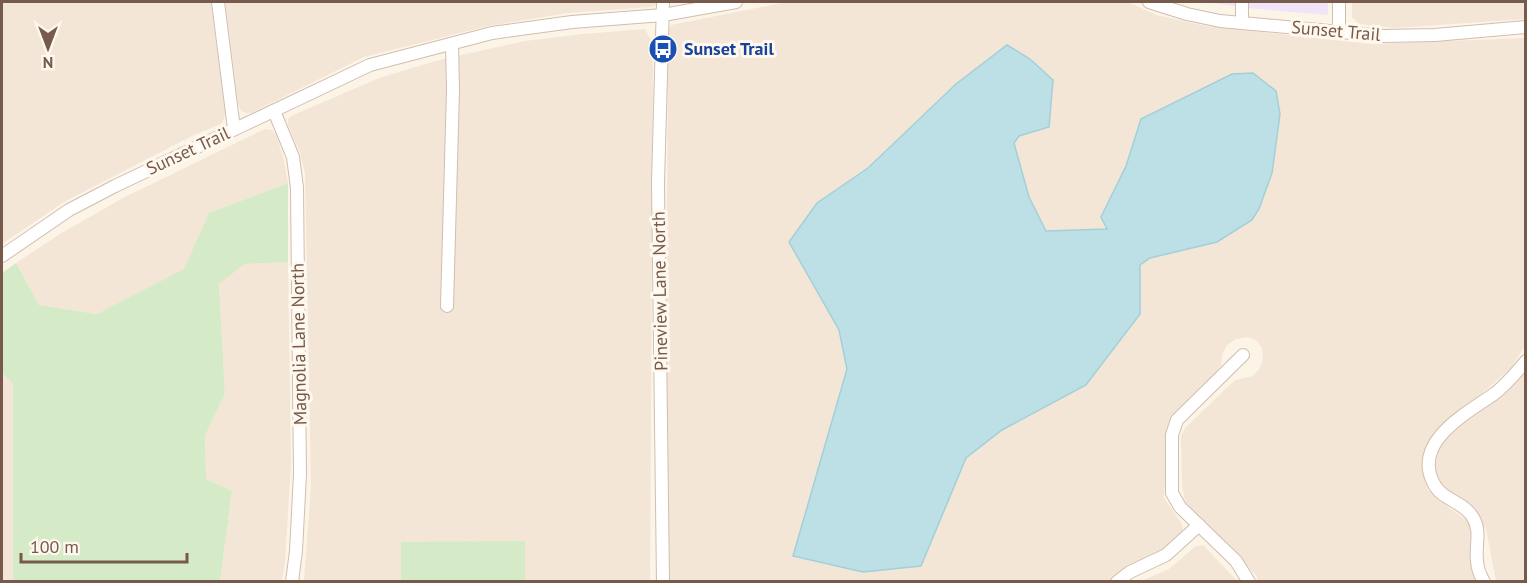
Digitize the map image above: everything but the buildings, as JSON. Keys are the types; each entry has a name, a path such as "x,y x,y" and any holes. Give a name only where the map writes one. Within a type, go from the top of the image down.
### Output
{"street":[{"path":"218,2 234,129"},
{"name":"Pineview Lane North","path":"663,2 658,183 663,582"},
{"name":"Sunset Trail","path":"2,256 69,210 91,198 370,65 492,33 537,26 663,15 736,2"},
{"name":"Sunset Trail","path":"1149,2 1220,21 1384,36 1414,36 1526,27"},
{"path":"1242,2 1242,22"},
{"path":"1339,2 1339,32"},
{"path":"447,306 453,90 452,44"},
{"name":"Magnolia Lane North","path":"274,111 293,157 297,188 300,474 292,582"},
{"path":"1243,355 1177,420 1172,435 1172,493 1180,507 1236,561 1249,582"},
{"path":"1484,582 1476,559 1479,536 1472,514 1441,494 1433,483 1429,471 1429,458 1433,445 1452,423 1506,384 1526,361"},
{"path":"1117,582 1130,572 1166,555 1199,525"}],"shaded area":[{"path":"2,2 211,2 224,119 221,124 194,135 64,202 2,244"},
{"path":"225,2 659,2 653,7 567,13 488,26 364,57 251,113 246,113 241,111 238,103"},
{"path":"787,2 1128,2 1156,15 1206,26 1372,44 1525,38 1525,346 1511,368 1442,428 1424,471 1428,490 1475,530 1488,581 1258,581 1256,575 1219,541 1185,502 1182,486 1181,436 1185,428 1235,380 1253,376 1260,368 1263,359 1262,348 1256,340 1248,337 1236,339 1227,345 1222,355 1221,365 1215,374 1169,422 1164,498 1182,524 1183,534 1164,556 1110,581 665,582 668,33 671,25"},
{"path":"1205,2 1328,2 1328,15 1248,8"},
{"path":"1352,2 1525,2 1525,19 1395,28 1359,24 1352,17"},
{"path":"645,29 652,42 653,69 650,581 525,581 525,541 401,543 401,581 304,581 311,486 305,174 288,119 379,78 439,60 525,41"},
{"path":"265,129 272,130 277,137 288,183 209,213 185,269 97,314 39,305 16,263 60,234 123,198"},
{"path":"288,262 291,464 282,581 220,581 232,491 206,479 205,436 225,393 219,284 245,264"},
{"path":"1525,368 1525,581 1496,581 1486,529 1479,519 1444,494 1432,469 1442,440"},
{"path":"2,373 13,384 13,581 2,581"},
{"path":"1203,545 1237,581 1141,581 1169,569 1196,546"}],"green space":[{"path":"288,183 288,262 245,264 219,284 225,393 205,436 206,479 232,491 220,581 13,581 13,384 2,373 2,273 16,263 39,305 97,314 184,269 209,213"},
{"path":"525,541 525,581 401,581 401,542"}],"water":[{"path":"1007,45 1030,59 1053,80 1049,127 1019,136 1014,143 1029,197 1046,231 1107,229 1101,217 1126,166 1141,119 1232,74 1253,73 1276,91 1280,114 1272,173 1259,209 1252,220 1217,242 1150,258 1140,265 1140,314 1086,385 1002,430 966,458 921,566 863,572 793,556 847,369 839,330 789,242 817,203 868,168 956,84"}],"place":[{"name":"Sunset Trail","path":"663,49"}]}
